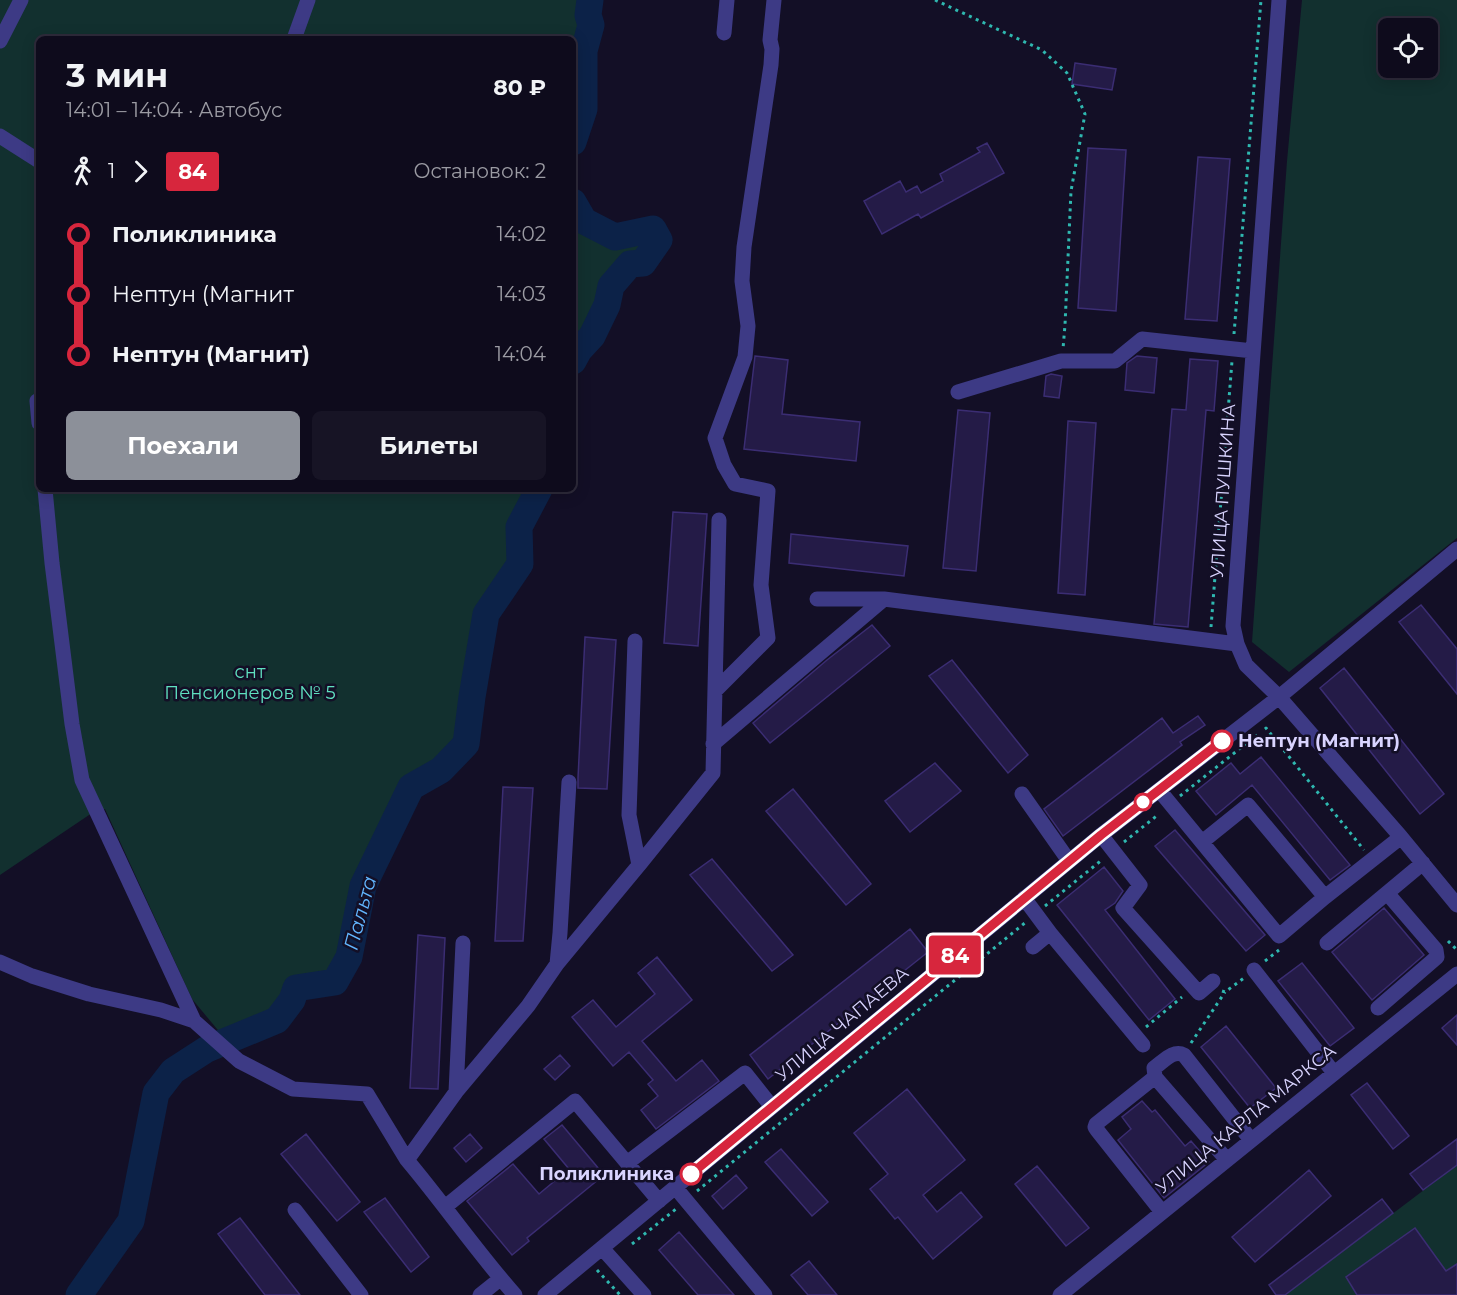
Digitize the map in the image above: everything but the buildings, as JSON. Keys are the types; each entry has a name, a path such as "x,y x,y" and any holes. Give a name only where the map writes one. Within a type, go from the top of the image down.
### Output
{"street":[{"path":"0,41 21,0"},
{"path":"295,36 308,0"},
{"path":"724,33 727,0"},
{"path":"715,691 768,638 761,585 768,491 735,484 724,465 715,438 745,357 748,326 742,281 744,247 771,65 770,34 774,0"},
{"name":"УЛИЦА ПУШКИНА","path":"1279,0 1233,626 1237,644 1246,665 1279,698 1401,837 1457,905"},
{"path":"0,135 36,159"},
{"path":"958,392 1062,361 1115,361 1142,339 1253,351"},
{"path":"45,492 52,563 82,780 194,1021 239,1061 293,1089 367,1094 407,1160 515,1295"},
{"path":"407,1160 456,1092 528,1005 557,964 713,774 718,519"},
{"name":"УЛИЦА ЧАПАЕВА","path":"545,1295 1069,861 1279,698 1457,549"},
{"path":"817,599 884,599 1237,644"},
{"path":"713,744 884,599"},
{"path":"635,641 628,815 639,865"},
{"path":"557,964 569,782"},
{"path":"1159,790 1279,936 1401,837"},
{"path":"1022,794 1069,861"},
{"path":"1202,842 1248,805 1325,897"},
{"path":"1101,835 1140,885 1123,908 1199,993 1213,981"},
{"path":"1327,943 1423,863"},
{"path":"1378,1008 1437,957 1436,950 1387,893"},
{"path":"1024,898 1050,933 1139,1040"},
{"path":"1033,946 1050,933"},
{"path":"456,1092 462,943"},
{"path":"0,962 32,976 89,994 161,1010 194,1021"},
{"path":"1254,970 1334,1073"},
{"name":"УЛИЦА КАРЛА МАРКСА","path":"1060,1295 1457,974"},
{"path":"1227,1160 1155,1077 1154,1068 1173,1054 1184,1055 1251,1140"},
{"path":"627,1164 745,1073 772,1107"},
{"path":"1155,1077 1095,1127 1162,1212"},
{"path":"445,1207 575,1101 659,1201"},
{"path":"675,1187 765,1295"},
{"path":"295,1210 362,1295"},
{"path":"602,1248 644,1295"},
{"path":"480,1295 500,1279"}],"path":[{"path":"935,0 1042,50 1066,73 1085,114 1071,190 1062,361"},
{"path":"1209,640 1261,0"},
{"path":"628,1247 1266,728 1372,861"},
{"path":"1442,934 1457,950"},
{"path":"1139,1040 1194,988"},
{"path":"1184,1055 1225,992"},
{"path":"588,1260 620,1295"}],"green space":[{"name":"снт Пенсионеров № 5","path":"0,0 590,0 588,15 591,25 584,51 584,109 576,133 576,36 36,36 36,492 537,492 519,527 520,564 486,614 466,744 441,770 411,787 363,886 349,957 335,982 296,988 292,1000 277,1020 227,1041 192,999 105,809 92,813 0,875"},
{"path":"1302,0 1457,0 1457,538 1289,672 1252,642 1287,161"},
{"path":"576,207 584,221 615,237 653,229 659,240 643,263 630,264 611,285 607,305 592,336 576,356"},
{"path":"1457,1165 1457,1295 1285,1295"}],"waterway":[{"name":"Пальта","path":"576,133 584,109 584,51 591,25 588,15 590,0"},
{"name":"Пальта","path":"576,207 584,221 615,237 653,229 659,240 643,263 630,264 611,286 607,305 592,336 576,356"},
{"name":"Пальта","path":"79,1295 131,1221 156,1093 173,1071 207,1049 277,1020 292,1000 296,988 335,982 349,957 363,886 411,787 441,770 466,744 486,614 520,564 519,527 537,492"}],"bus line":[{"name":"84","path":"691,1174 1101,835 1222,741"}],"place":[{"name":"Нептун (Магнит)","path":"1222,741"},
{"name":"Поликлиника","path":"691,1174"}]}
